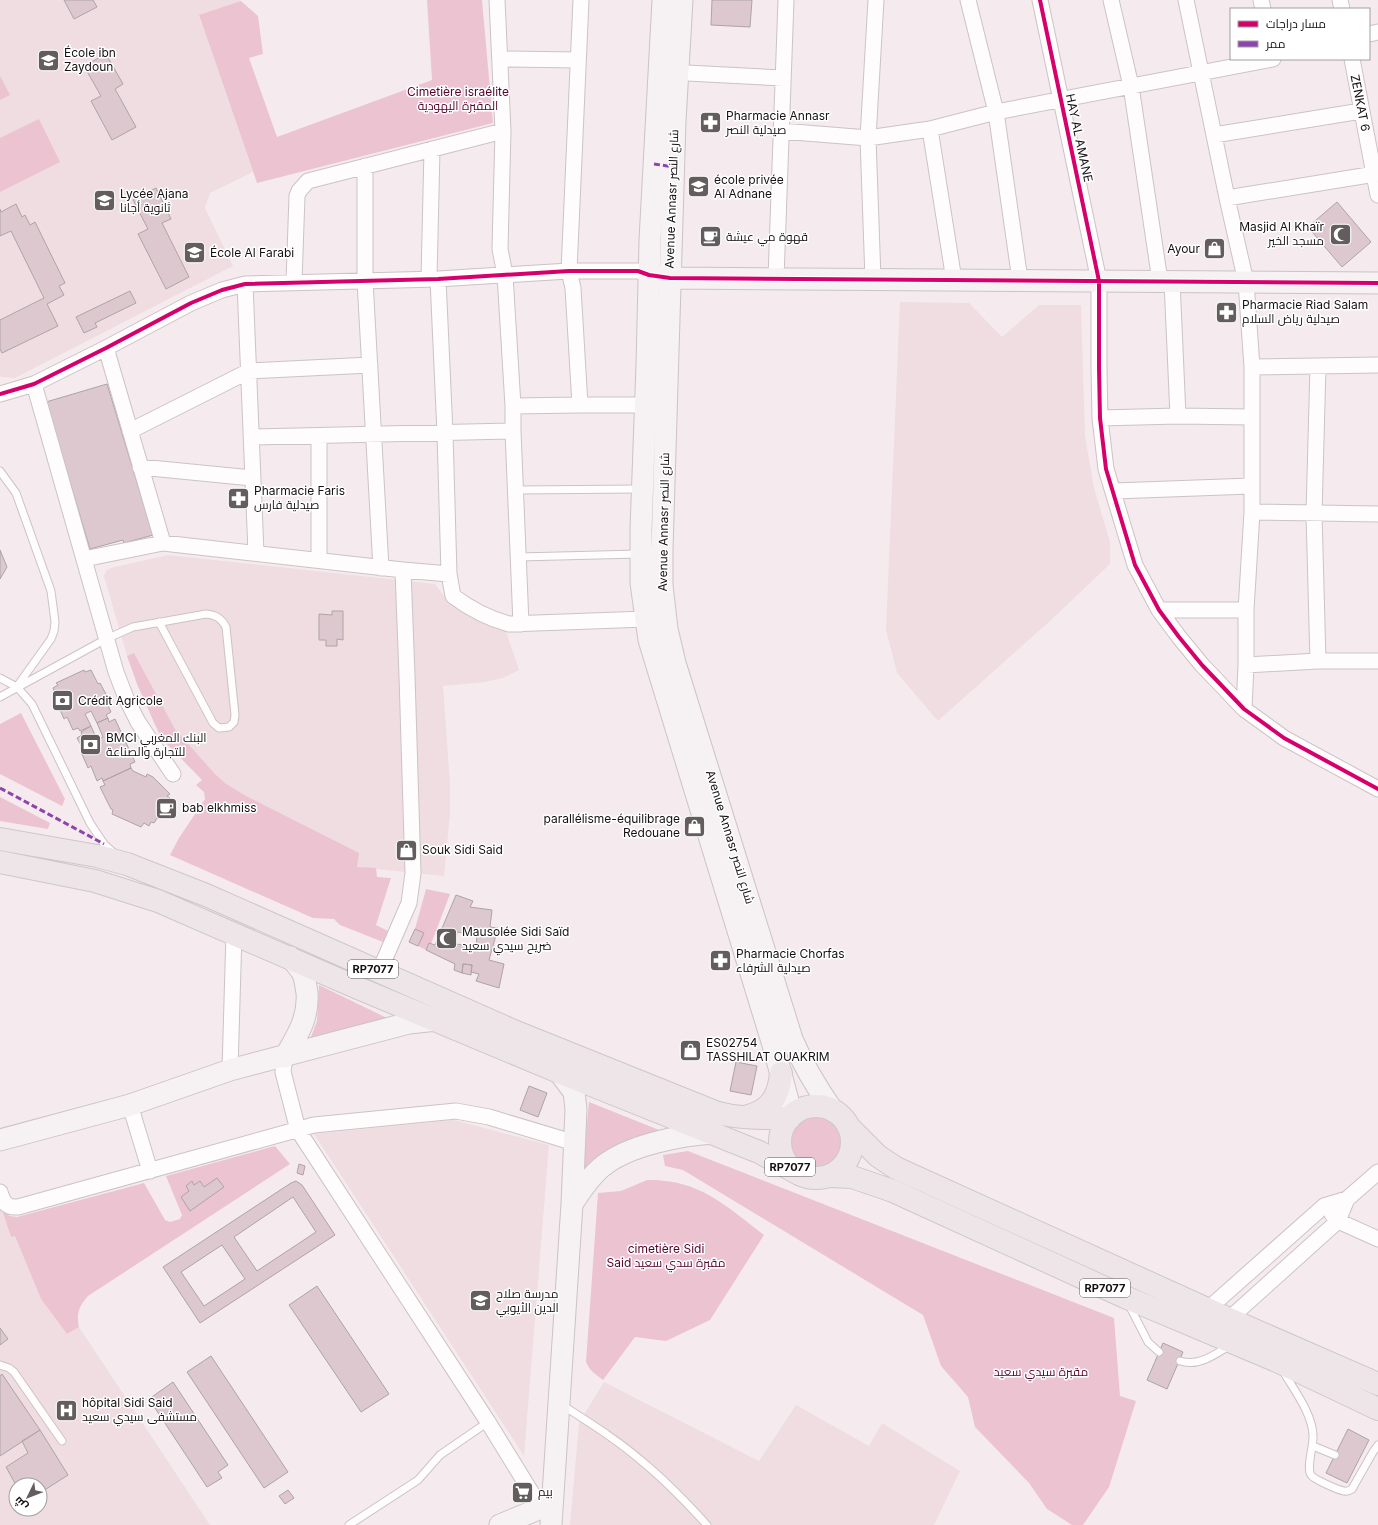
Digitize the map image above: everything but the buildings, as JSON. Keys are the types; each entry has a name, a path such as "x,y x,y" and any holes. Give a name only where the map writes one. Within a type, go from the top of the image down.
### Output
{"main road":[{"name":"Avenue Annasr شارع النصر","path":"663,0 668,72 664,166 649,275 646,405 642,488 641,583 649,640 781,1073 791,1116"},
{"name":"Avenue Annasr شارع النصر","path":"668,72 682,0"},
{"name":"Avenue Annasr شارع النصر","path":"664,166 670,278 662,557 662,585 667,629 676,663 792,1039 800,1059 814,1084 840,1119"},
{"path":"649,275 670,278 1378,283"},
{"name":"RP7077","path":"0,840 97,856 126,864 206,895 516,1032 715,1112 742,1118 791,1116"},
{"name":"RP7077","path":"0,862 95,881 158,900 558,1072 759,1152 799,1174 819,1178 829,1176 852,1177 893,1190 1125,1297 1277,1360 1378,1409"},
{"path":"285,1057 299,1034 305,1018 308,1002 306,986 302,973 290,958"},
{"path":"0,1140 130,1105 230,1070 285,1057 409,1023 437,1020"},
{"path":"500,1525 548,1513 560,1404 572,1204 576,1098 574,1092 558,1072"},
{"path":"742,1118 754,1115 766,1108 775,1098 780,1086 781,1073"},
{"name":"RP7077","path":"799,1174 790,1167 784,1158 780,1137 791,1116 802,1109 812,1106 823,1107 840,1119 878,1156 896,1168 1229,1319 1378,1384"},
{"name":"RP7077","path":"829,1176 839,1169 847,1160 851,1149 851,1138 840,1119"},
{"path":"572,1204 588,1182 603,1166 621,1155 658,1142 692,1134 714,1133"}],"street":[{"path":"496,0 504,130 500,250 505,275 513,406 521,624"},
{"path":"580,405 573,288 569,272 581,0"},
{"path":"776,278 786,0"},
{"path":"873,279 868,138 876,0"},
{"path":"968,0 996,112 1020,280"},
{"name":"HAY AL AMANE","path":"1040,0 1099,281 1100,418 1106,469 1114,491 1135,565 1159,610 1179,637 1202,665 1244,709 1284,738 1378,789"},
{"path":"1111,0 1131,86 1166,281 1178,416"},
{"path":"1186,0 1246,282 1252,367 1252,512 1246,610 1244,709"},
{"path":"500,59 578,60"},
{"path":"781,131 868,138 930,129 996,112 1268,60"},
{"name":"ZENKAT 6","path":"1352,60 1377,185"},
{"path":"668,72 783,78"},
{"path":"1214,135 1362,111"},
{"path":"930,129 954,280"},
{"path":"294,282 297,196 299,191 308,181 504,130"},
{"path":"432,149 434,279 445,433 449,574 453,596 462,603 500,622 509,624 646,619"},
{"path":"365,166 364,281 382,568"},
{"path":"1227,198 1377,185"},
{"path":"0,394 34,384 197,301 222,290 245,284 434,279 569,272 638,271 649,275"},
{"path":"245,284 256,553"},
{"path":"106,348 162,543"},
{"path":"130,430 249,371 370,365"},
{"path":"1252,367 1378,365"},
{"path":"1318,366 1314,514 1318,661"},
{"path":"34,384 116,672 138,722 174,774"},
{"path":"513,406 646,405"},
{"path":"1100,418 1252,416"},
{"path":"252,437 513,431"},
{"path":"319,436 319,560"},
{"path":"140,467 252,478"},
{"path":"1114,491 1251,486"},
{"path":"1252,512 1378,514"},
{"path":"84,559 162,543 382,568 449,574"},
{"path":"379,972 409,903 413,873 403,570"},
{"path":"1159,610 1246,610"},
{"path":"1246,665 1318,661 1378,661"},
{"path":"230,1070 234,933"},
{"path":"285,1057 283,1072 298,1130 548,1513"},
{"path":"130,1105 150,1171"},
{"path":"0,1192 6,1205 10,1207 18,1207 314,1125 456,1111 489,1117 574,1143"},
{"path":"1208,1309 1324,1206 1347,1199 1378,1172"},
{"path":"1229,1319 1338,1221 1347,1199"},
{"path":"1324,1206 1338,1221 1378,1239"}],"lane":[{"path":"0,471 16,493 50,591 55,622 51,639 17,687"},
{"path":"516,490 642,488"},
{"path":"518,558 641,554"},
{"path":"0,697 106,639 133,627 159,622 206,614 218,617 223,621 227,634 235,715 234,722 229,727 222,728 213,723 159,622"},
{"path":"0,678 17,687 32,704 90,824 104,844 126,864"},
{"path":"1125,1297 1148,1342 1159,1352"},
{"path":"1180,1360 1186,1363 1203,1361 1233,1343"},
{"path":"1277,1360 1308,1414 1312,1424 1313,1446 1309,1467 1313,1478 1341,1490 1349,1491 1352,1489 1361,1466 1378,1445"},
{"path":"0,1366 9,1368 14,1372 62,1441"},
{"path":"560,1404 611,1437 644,1462 683,1498 707,1525"},
{"path":"348,1525 418,1480 440,1455 488,1422"},
{"path":"1313,1446 1335,1455"}],"shaded area":[{"name":"Lycée Ajana ثانوية أجانا","path":"0,0 240,0 241,1 199,16 253,172 210,193 205,208 233,266 15,378 1,377 0,375"},
{"path":"900,302 969,303 1002,337 1039,305 1081,305 1085,436 1094,488 1110,542 1110,564 1051,620 938,721 897,673 886,630"},
{"path":"168,555 435,584 447,600 455,607 496,629 506,631 519,670 503,678 485,682 443,686 450,783 450,813 444,876 357,867 225,783 215,774 175,729 134,653 127,656 104,576 106,571 111,568"},
{"name":"مدرسة صلاح الدين الأيوبي","path":"454,1120 549,1145 524,1456 314,1134"},
{"name":"hôpital Sidi Said مستشفى سيدي سعيد","path":"0,1205 11,1237 15,1235 41,1299 67,1334 79,1327 210,1525 0,1525"},
{"path":"604,1382 759,1461 796,1405 869,1446 882,1423 960,1471 934,1525 570,1525 579,1423"}],"green space":[{"name":"Cimetière israélite المقبرة اليهودية","path":"427,0 482,0 493,123 257,183 199,15 241,1 258,16 263,54 249,58 277,137 432,80"},
{"path":"0,76 10,95 0,100"},
{"path":"39,119 60,162 0,192 0,138"},
{"path":"134,653 175,729 215,774 225,783 246,796 359,853 357,867 376,868 377,877 391,878 376,925 388,931 383,942 340,925 334,919 313,918 170,855 179,838 205,799 204,792 196,785 202,780 161,738 137,684 127,656"},
{"path":"21,713 65,799 62,806 0,774 0,724"},
{"path":"0,797 50,823 48,829 0,821"},
{"path":"426,889 450,894 431,944 429,943 426,950 418,946 424,933 415,929"},
{"path":"319,985 387,1018 309,1042 317,1021"},
{"path":"589,1102 659,1130 616,1145 606,1151 587,1168 583,1168"},
{"path":"815,1116 829,1120 837,1128 841,1142 837,1156 829,1164 815,1168 801,1164 793,1156 789,1142 793,1128 801,1120"},
{"path":"275,1146 290,1164 88,1296 82,1303 79,1310 79,1327 67,1334 41,1299 15,1236 11,1237 2,1210 10,1216 17,1217 144,1183 165,1220 170,1222 180,1219 182,1215 166,1176"},
{"name":"مقبرة سيدي سعيد","path":"688,1151 1114,1318 1120,1396 1136,1401 1109,1487 1083,1525 1072,1525 1047,1509 1029,1483 975,1427 968,1397 941,1366 923,1315 683,1170 665,1166 663,1155"},
{"name":"cimetière Sidi Said مقبرة سدي سعيد","path":"647,1180 682,1184 697,1189 724,1204 764,1235 710,1320 666,1341 635,1337 603,1380 591,1370 586,1362 598,1193 621,1191"}],"marked path":[{"path":"654,164 674,167"},
{"path":"0,788 104,844"}],"cycle path":[{"path":"1040,0 1099,281 1100,418 1106,469 1135,565 1159,610 1179,637 1202,665 1244,709 1284,738 1378,789"},
{"path":"0,394 34,384 191,303 222,290 245,284 438,279 569,271 638,271 649,275 670,278 1378,283"}],"place":[{"name":"École ibn Zaydoun","path":"48,60"},
{"name":"Pharmacie Annasr صيدلية النصر","path":"710,123"},
{"name":"école privée Al Adnane","path":"698,187"},
{"name":"Lycée Ajana ثانوية أجانا","path":"104,201"},
{"name":"Masjid Al Khaïr مسجد الخير","path":"1340,234"},
{"name":"قهوة مي عيشة","path":"710,237"},
{"name":"Ayour","path":"1215,249"},
{"name":"École Al Farabi","path":"194,253"},
{"name":"Pharmacie Riad Salam صيدلية رياض السلام","path":"1227,312"},
{"name":"Pharmacie Faris صيدلية فارس","path":"238,498"},
{"name":"Crédit Agricole","path":"63,701"},
{"name":"BMCI البنك المغربي للتجارة والصناعة","path":"90,745"},
{"name":"bab elkhmiss","path":"167,808"},
{"name":"parallélisme-équilibrage Redouane","path":"695,826"},
{"name":"Souk Sidi Said","path":"407,850"},
{"name":"Mausolée Sidi Saïd ضريح سيدي سعيد","path":"447,939"},
{"name":"Pharmacie Chorfas صيدلية الشرفاء","path":"721,961"},
{"name":"ES02754 TASSHILAT OUAKRIM","path":"690,1050"},
{"name":"مدرسة صلاح الدين الأيوبي","path":"480,1301"},
{"name":"hôpital Sidi Said مستشفى سيدي سعيد","path":"67,1410"},
{"name":"بيم","path":"523,1492"}]}
